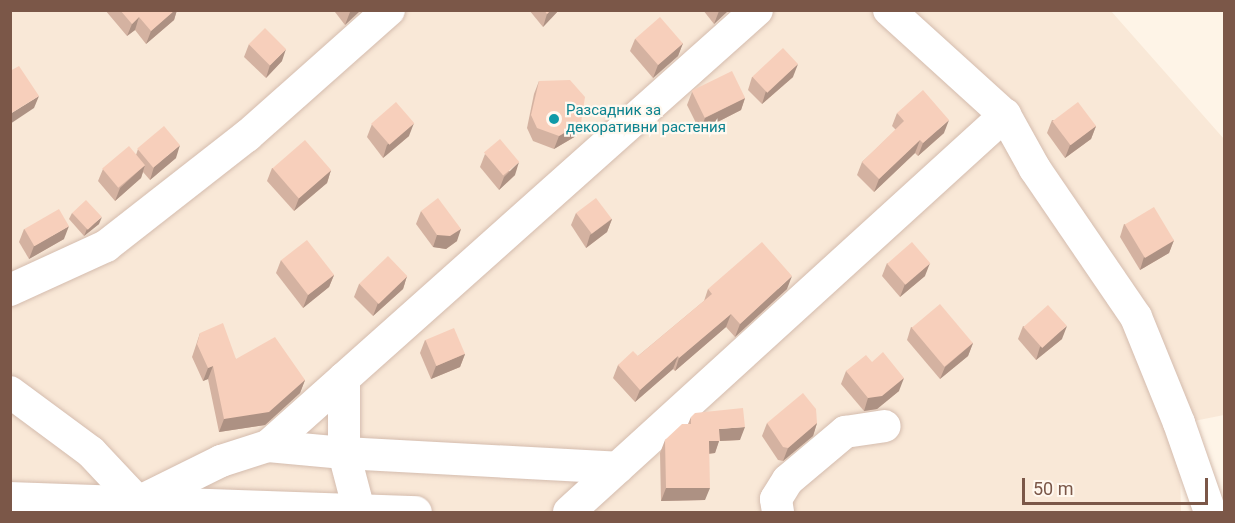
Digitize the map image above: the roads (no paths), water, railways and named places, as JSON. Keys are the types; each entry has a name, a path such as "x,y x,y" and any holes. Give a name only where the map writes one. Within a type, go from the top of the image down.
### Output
{"street":[{"path":"10,290 106,246 247,136 389,10"},
{"path":"268,446 757,10"},
{"path":"889,10 1005,115 1035,169 1136,317 1179,423 1210,513"},
{"path":"569,513 1005,115"},
{"path":"344,378 344,453 359,510"},
{"path":"10,392 91,452 138,502"},
{"path":"778,513 776,499 788,480 845,432 885,426"},
{"path":"138,502 222,461 268,446 344,453 618,468"},
{"path":"10,498 416,513"}],"place":[{"name":"Разсадник за декоративни растения","path":"554,119"}]}
